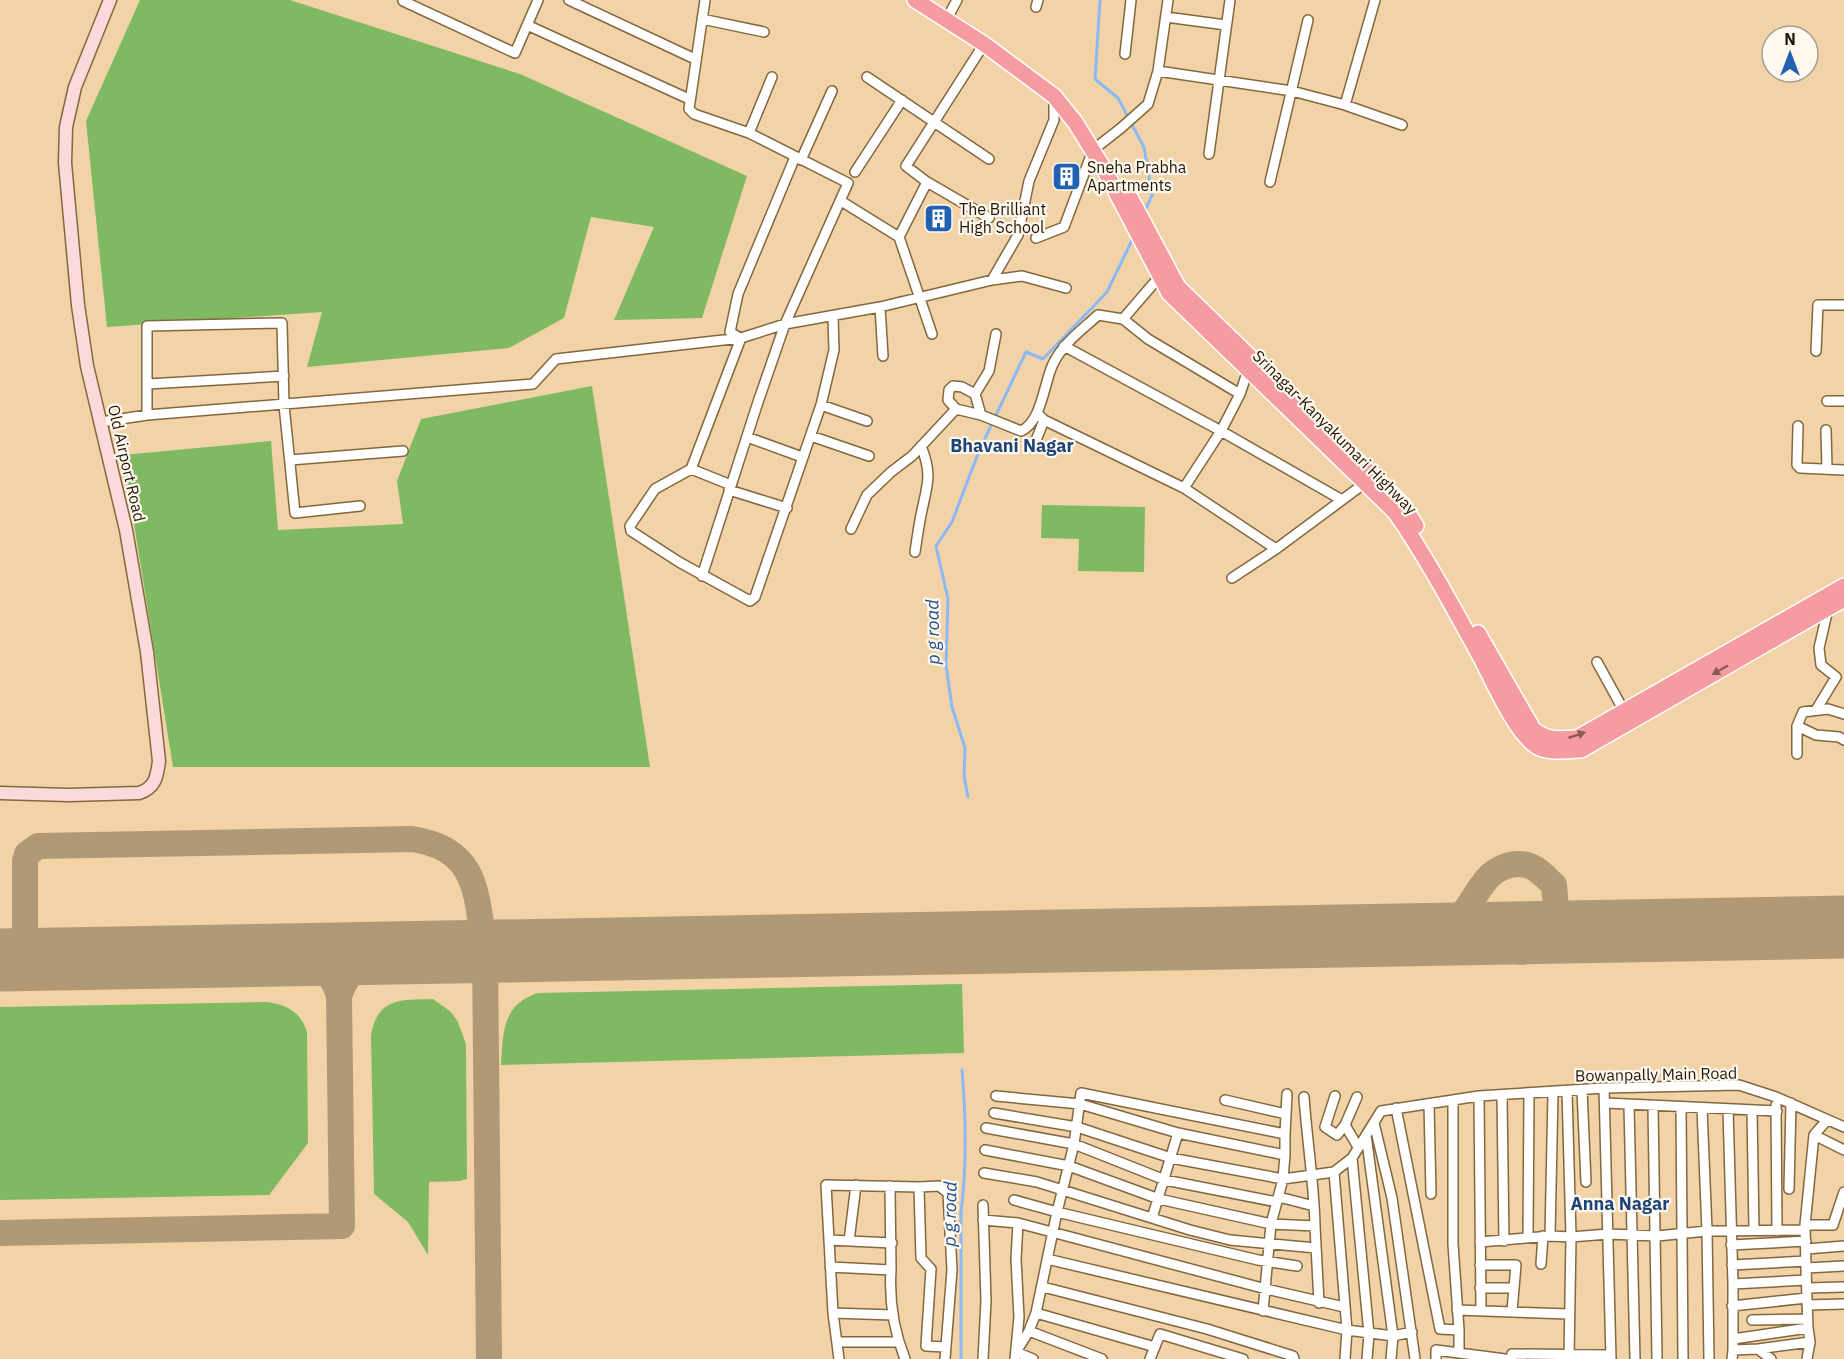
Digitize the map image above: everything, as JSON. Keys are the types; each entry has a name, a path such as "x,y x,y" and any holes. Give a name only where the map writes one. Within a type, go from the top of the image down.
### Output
{"highway":[{"name":"Srinagar-Kanyakumari Highway","path":"915,0 984,44 1054,96 1097,147"},
{"name":"Srinagar-Kanyakumari Highway","path":"930,0 954,6 1054,83 1081,115 1149,243 1178,287 1403,506 1533,729 1541,736 1551,740 1577,738 1844,586"},
{"name":"Srinagar-Kanyakumari Highway","path":"1149,243 1160,276 1169,293 1395,513 1410,534 1525,736 1536,746 1548,751 1581,750 1844,599"}],"main road":[{"name":"Old Airport Road","path":"0,793 69,795 139,793 153,786 158,771 159,761 147,652 126,530 87,366 78,305 65,163 66,127 75,87 110,0"}],"street":[{"path":"403,1 516,53 538,0"},
{"path":"569,0 695,59"},
{"path":"702,576 785,324 848,183 749,134 694,114 689,109 705,0"},
{"path":"1125,54 1131,0"},
{"path":"1036,238 1064,227 1097,147 1148,104 1158,71 1168,0"},
{"path":"1209,154 1230,0"},
{"path":"1345,105 1375,0"},
{"path":"1166,17 1226,25"},
{"path":"702,19 764,32"},
{"path":"1270,182 1308,20"},
{"path":"527,25 689,99"},
{"path":"984,44 906,166 927,182 989,218"},
{"path":"1158,71 1292,91 1345,105 1402,125"},
{"path":"749,134 772,77"},
{"path":"867,77 989,159"},
{"path":"741,338 730,332 738,294 798,159 832,91"},
{"path":"993,280 1018,235 1029,181 1054,120 1054,96"},
{"path":"855,172 902,100"},
{"path":"900,237 927,182"},
{"path":"841,201 900,237 932,334"},
{"path":"101,422 147,414 533,384 556,359 741,338 785,324 880,307 993,280 1022,276 1066,288"},
{"path":"1123,319 1160,276"},
{"path":"1816,351 1818,305 1844,305"},
{"path":"880,307 884,356"},
{"path":"1033,448 1052,365 1064,346 1098,315 1123,319 1148,339 1240,394"},
{"path":"741,338 692,469 655,489 630,526 631,531 702,576 750,601 755,597 821,405 834,350 833,316"},
{"path":"147,414 147,326 282,323 284,405 295,513 360,506"},
{"path":"975,394 989,371 996,334"},
{"path":"1064,346 1342,500"},
{"path":"1184,488 1221,431 1240,394 1248,370"},
{"path":"148,384 284,376"},
{"path":"981,415 975,394 962,387 953,386 949,390 948,400 956,409 981,415 1021,431 1027,429 1040,417"},
{"path":"1827,401 1844,401"},
{"path":"821,405 867,421"},
{"path":"851,530 867,495 921,446 956,409"},
{"path":"1040,417 1184,488 1276,549"},
{"path":"1798,426 1797,465 1800,468 1844,470"},
{"path":"1826,430 1827,470"},
{"path":"811,436 869,456"},
{"path":"747,437 802,457"},
{"path":"915,552 922,510 929,486 928,463 921,446"},
{"path":"290,460 403,451"},
{"path":"692,469 730,488 787,507"},
{"path":"1232,578 1276,549 1365,483"},
{"path":"1816,710 1836,676 1821,665 1819,648 1828,609"},
{"path":"1597,662 1624,711"},
{"path":"1797,754 1797,726 1803,712 1828,709 1844,714"},
{"path":"1797,726 1816,735 1839,737 1844,740"},
{"name":"Bowanpally Main Road","path":"1396,1108 1479,1096 1604,1088 1739,1086 1776,1097 1844,1127"},
{"path":"1511,1359 1512,1354 1611,1357 1604,1088"},
{"path":"1582,1090 1586,1182"},
{"path":"1567,1091 1571,1237 1569,1357"},
{"path":"1541,1264 1546,1236 1553,1092"},
{"path":"1016,1355 1029,1331 1043,1287 1052,1232 1074,1144 1081,1093 1285,1134"},
{"path":"1528,1237 1529,1093"},
{"path":"1263,1311 1271,1244 1271,1224 1283,1179 1287,1094"},
{"path":"1502,1095 1504,1241"},
{"path":"996,1096 1080,1104 1178,1132 1284,1155"},
{"path":"1335,1096 1325,1127 1337,1135 1345,1125 1357,1097"},
{"path":"1479,1096 1481,1310"},
{"path":"1304,1097 1312,1176 1319,1302"},
{"path":"1776,1097 1777,1231"},
{"path":"1225,1100 1286,1114"},
{"path":"1453,1100 1453,1244 1460,1330 1459,1353"},
{"path":"1606,1103 1629,1106 1777,1111"},
{"path":"1789,1189 1791,1103"},
{"path":"1429,1104 1431,1194"},
{"path":"1629,1106 1635,1359"},
{"path":"1653,1107 1657,1236 1657,1359"},
{"path":"1681,1107 1683,1359"},
{"path":"994,1113 1077,1127 1171,1158 1283,1179 1334,1172 1352,1158 1381,1111 1396,1108 1440,1329 1436,1354 1459,1353 1505,1359"},
{"path":"1702,1108 1709,1359"},
{"path":"1728,1109 1733,1284 1732,1349"},
{"path":"1752,1110 1754,1230"},
{"path":"1480,1242 1546,1236 1571,1237 1608,1234 1657,1236 1754,1230 1805,1230 1814,1135 1827,1120"},
{"path":"1374,1123 1392,1198 1415,1359"},
{"path":"1345,1125 1358,1147"},
{"path":"986,1128 1074,1144 1165,1180 1277,1202 1279,1197"},
{"path":"1152,1218 1178,1132"},
{"path":"1366,1135 1393,1336 1391,1359"},
{"path":"1814,1135 1844,1150"},
{"path":"985,1150 1069,1166 1159,1199 1271,1224 1315,1226"},
{"path":"1352,1158 1369,1334 1367,1359"},
{"path":"1334,1172 1347,1330 1345,1359"},
{"path":"984,1173 1062,1188 1152,1218 1230,1240 1316,1248"},
{"path":"839,1359 833,1313 826,1185 939,1186 948,1193 951,1270 945,1359"},
{"path":"849,1241 856,1185"},
{"path":"890,1186 892,1244 890,1289 898,1342 904,1359"},
{"path":"919,1187 921,1258 931,1269 926,1346 946,1347"},
{"path":"1805,1225 1833,1225 1844,1192"},
{"path":"1279,1197 1314,1206"},
{"path":"1014,1200 1269,1262 1297,1266"},
{"path":"983,1205 986,1301 983,1359"},
{"path":"983,1220 1018,1223 1266,1289 1344,1307"},
{"path":"1016,1355 1019,1317 1016,1259 1018,1223"},
{"path":"1805,1225 1807,1324 1810,1342 1807,1359"},
{"path":"829,1240 892,1244"},
{"path":"1731,1245 1844,1246"},
{"path":"1047,1259 1347,1330 1393,1336 1412,1332"},
{"path":"1732,1264 1806,1261 1806,1268"},
{"path":"1480,1265 1516,1265 1512,1311"},
{"path":"1806,1268 1844,1266"},
{"path":"830,1267 891,1270"},
{"path":"1733,1284 1806,1280 1807,1297"},
{"path":"1043,1287 1207,1329 1293,1356 1294,1359"},
{"path":"1732,1306 1807,1297 1844,1287"},
{"path":"1480,1288 1513,1288"},
{"path":"1807,1297 1844,1304"},
{"path":"1457,1310 1569,1314"},
{"path":"833,1313 893,1315"},
{"path":"1036,1313 1155,1347"},
{"path":"1752,1320 1807,1324"},
{"path":"1732,1349 1807,1324"},
{"path":"1440,1329 1460,1330"},
{"path":"1029,1331 1102,1359"},
{"path":"1150,1359 1160,1334 1243,1359"},
{"path":"837,1342 898,1342"},
{"path":"1732,1349 1758,1349 1810,1342"},
{"path":"1758,1349 1771,1359"},
{"path":"1016,1355 1033,1359"}],"green space":[{"path":"140,0 290,0 520,74 747,176 702,318 614,320 654,227 591,217 564,318 509,348 307,367 322,312 107,327 86,121"},
{"path":"592,386 650,767 173,767 123,455 271,441 278,530 403,524 397,481 421,419"},
{"path":"1042,505 1145,507 1144,572 1078,571 1079,539 1041,538"},
{"path":"962,984 964,1053 501,1065 504,1031 511,1012 517,1004 538,993"},
{"path":"433,999 451,1012 458,1022 466,1044 467,1179 429,1182 428,1255 408,1222 374,1194 371,1035 379,1013 385,1007 401,1001"},
{"path":"266,1002 292,1010 301,1019 307,1032 308,1143 269,1195 0,1200 0,1007"}],"waterway":[{"path":"1100,0 1095,79 1118,98 1128,117"},
{"path":"1131,123 1144,147 1152,195 1144,213"},
{"name":"p g road","path":"968,797 964,776 965,748 952,707 946,665 948,599 936,546 952,522 979,451 1026,352 1043,359 1107,292 1134,236"},
{"name":"p g road","path":"961,1359 961,1212 965,1141 962,1070"}],"taxiway":[{"path":"25,960 25,861 27,854 38,846 412,839 434,844 451,853 463,864 471,878 476,894 485,952 489,1359"},
{"path":"1416,935 1522,952 1544,942 1554,927 1556,919 1554,885 1531,866 1514,864 1502,868 1487,879 1458,918 1430,935"},
{"path":"339,996 354,969 365,960 380,953"},
{"path":"0,1233 342,1226 339,996 333,980 324,969 296,956"}],"runway":[{"path":"0,960 1844,927"}],"place":[{"name":"Sneha Prabha Apartments","path":"1066,176"},
{"name":"The Brilliant High School","path":"938,218"}],"district":[{"name":"Bhavani Nagar","path":"1012,446"},
{"name":"Anna Nagar","path":"1620,1204"}]}
